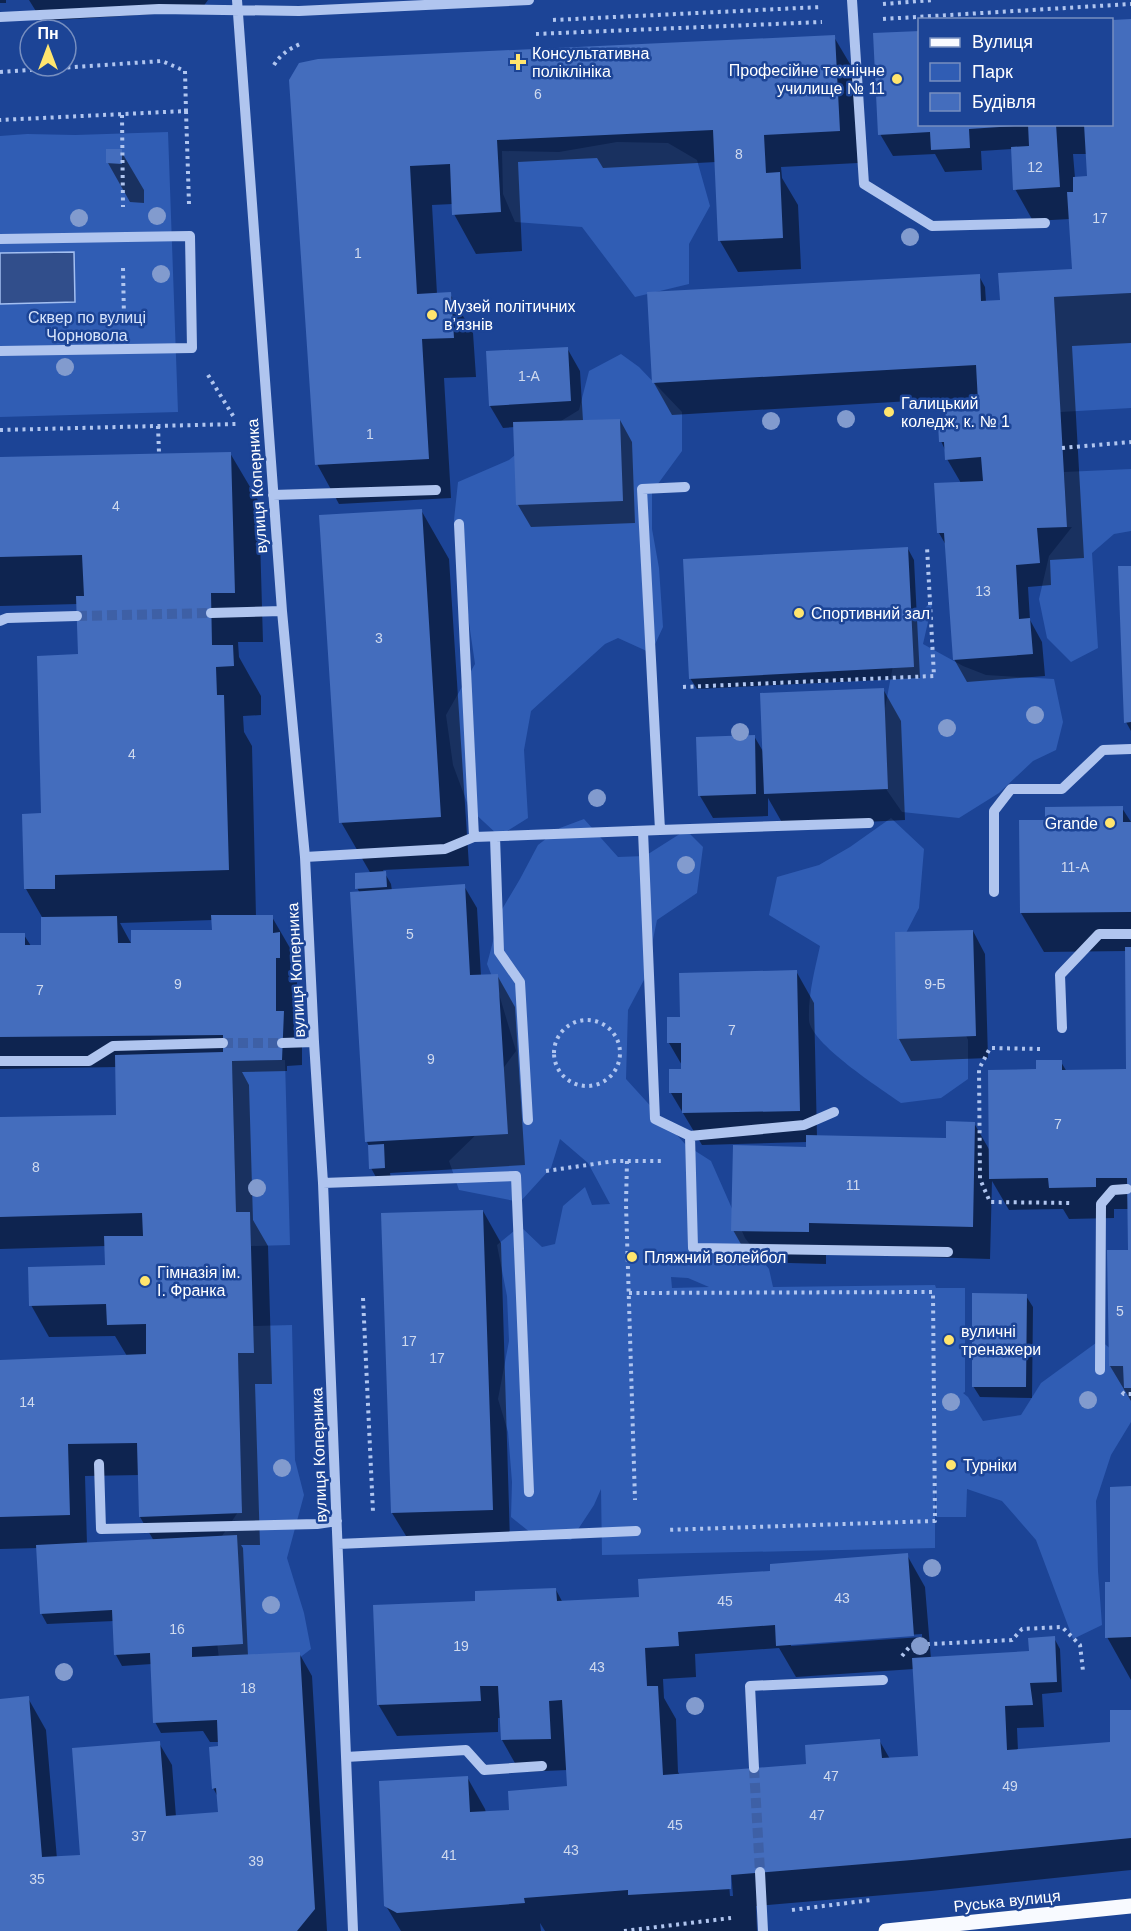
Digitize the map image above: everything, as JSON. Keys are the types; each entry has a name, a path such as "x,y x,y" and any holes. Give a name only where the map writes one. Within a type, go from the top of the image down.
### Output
{"main road":[{"name":"Руська вулиця","path":"886,1931 1131,1906"}],"street":[{"path":"0,17 237,4 298,11 529,0"},
{"path":"852,3 864,184 932,226 1045,223"},
{"name":"вулиця Коперника","path":"237,4 282,611 306,857 323,1183 352,1931"},
{"path":"0,240 190,236 192,348 0,351"},
{"path":"660,830 642,489 685,487"},
{"path":"273,495 436,490"},
{"path":"459,524 474,837"},
{"path":"212,613 282,611"},
{"path":"0,621 7,618 77,616"},
{"path":"994,892 994,811 1011,789 1062,789 1103,750 1131,749"},
{"path":"306,857 445,849 474,837 869,823"},
{"path":"643,831 655,1119 690,1136 804,1125 834,1112"},
{"path":"495,837 500,952 520,982 528,1120"},
{"path":"1062,1028 1060,975 1099,934 1131,934"},
{"path":"282,1043 314,1042"},
{"path":"0,1061 89,1061 113,1046 223,1043"},
{"path":"690,1136 693,1248 948,1252"},
{"path":"323,1183 516,1176 528,1492"},
{"path":"1100,1370 1101,1204 1113,1190 1127,1189"},
{"path":"99,1464 101,1529 317,1524 337,1521"},
{"path":"338,1544 636,1531"},
{"path":"754,1768 750,1686 883,1680"},
{"path":"346,1758 466,1750 484,1770 542,1766"},
{"path":"760,1872 763,1931"}],"path":[{"path":"552,21 933,0"},
{"path":"531,34 853,21 1131,4"},
{"path":"272,67 280,56 302,44"},
{"path":"0,72 162,61 185,71 190,236"},
{"path":"0,120 186,111"},
{"path":"0,430 238,424"},
{"path":"158,426 159,453"},
{"path":"1062,448 1131,442"},
{"path":"653,689 934,676 927,548"},
{"path":"576,1022 596,1022 606,1026 618,1042 620,1052 615,1072 608,1079 589,1086 578,1085 561,1074 556,1065 555,1044 567,1027 576,1022"},
{"path":"1062,1028 1049,1049 990,1048 979,1069 980,1179 990,1202 1101,1204"},
{"path":"516,1176 615,1161 691,1160"},
{"path":"627,1161 629,1293 636,1531 935,1521 933,1292 629,1293"},
{"path":"883,1680 910,1645 1012,1640 1022,1629 1062,1627 1080,1645 1083,1671"}],"green space":[{"name":"Сквер по вулиці Чорновола","path":"168,132 178,412 0,417 0,136"},
{"path":"617,142 668,143 697,160 710,206 689,244 689,284 635,297 582,227 515,222 503,194 502,151 559,152"},
{"path":"1131,293 1131,408 1060,412 1054,297"},
{"path":"621,354 639,367 682,412 682,451 652,492 652,529 659,568 663,627 651,653 618,638 605,644 531,711 524,750 528,818 499,836 469,808 453,765 446,715 475,664 454,520 458,482 509,460 543,432 579,410 589,371"},
{"path":"1131,469 1131,531 1114,534 1092,553 1098,648 1071,662 1047,638 1039,599 1049,556 1072,527 1067,527 1064,472"},
{"path":"933,600 923,644 963,666 986,675 1054,679 1063,722 1056,750 1033,761 999,793 959,818 902,812 870,766 878,745 899,634"},
{"path":"891,818 924,849 919,908 906,933 954,1006 968,1040 968,1079 941,1098 901,1103 833,1053 812,1030 809,1020 810,1001 820,946 769,915 777,877 819,865 850,847"},
{"path":"584,819 618,857 645,856 686,830 703,847 697,893 657,920 645,978 628,1010 626,1079 686,1145 711,1161 745,1238 769,1269 773,1287 935,1285 936,1288 965,1288 965,1392 963,1393 983,1421 1021,1415 1041,1383 1100,1340 1131,1366 1131,1422 1111,1455 1096,1501 1102,1625 1073,1639 1036,1540 1002,1501 967,1489 966,1517 936,1517 935,1471 935,1548 602,1555 601,1489 594,1505 571,1540 536,1537 511,1517 512,1482 508,1432 498,1399 509,1341 507,1296 497,1245 520,1226 542,1247 555,1244 563,1206 585,1187 592,1205 610,1204 588,1163 560,1139 551,1168 520,1202 459,1190 449,1161 485,1126 499,1074 516,1051 499,994 487,964 501,911 538,845 560,828","holes":["671,1277 688,1278 709,1287 672,1288"]},
{"path":"285,1060 290,1245 251,1246 250,1213 236,1212 232,1061"},
{"path":"292,1325 295,1460 304,1495 287,1558 304,1613 311,1649 294,1662 220,1667 214,1617 222,1536 242,1506 238,1353 254,1353 253,1326"}],"shaded area":[{"path":"74,252 75,302 0,304 0,253"}],"building":[{"path":"1131,19 1131,293 1054,297 1067,527 1037,528 1040,563 1016,565 1019,619 1030,618 1033,654 953,660 944,533 937,533 934,483 983,481 981,457 945,460 944,442 939,442 938,423 946,423 945,404 978,402 976,365 652,383 647,292 980,274 981,301 1000,300 998,273 1072,269 1067,192 1073,192 1073,177 1087,176 1084,126 1113,126 1113,20"},
{"name":"Професійне технічне училище № 11","path":"918,31 918,126 1015,126 969,129 970,148 931,150 930,132 878,135 873,33"},
{"path":"835,35 840,131 764,135 766,173 780,172 783,238 718,241 713,130 497,140 501,212 452,215 450,164 410,166 417,294 451,292 454,338 422,339 429,459 315,465 289,80 299,63 318,59"},
{"path":"1028,126 1056,126 1060,187 1013,190 1011,147 1029,146"},
{"path":"106,149 122,149 122,164 106,163"},
{"path":"568,347 571,401 489,406 486,351"},
{"path":"620,419 623,501 516,505 513,422"},
{"path":"231,452 235,593 211,593 212,645 233,645 234,666 216,667 217,695 224,695 229,870 55,875 55,889 24,889 22,814 41,813 37,656 78,654 76,596 84,596 82,555 0,557 0,457"},
{"path":"422,509 441,817 339,823 319,515"},
{"name":"Спортивний зал","path":"908,547 914,667 689,679 683,559"},
{"path":"1118,566 1131,566 1131,722 1124,723"},
{"path":"884,688 888,789 764,794 760,693"},
{"path":"755,735 756,794 698,796 696,737"},
{"path":"1123,806 1123,822 1131,822 1131,912 1020,913 1019,820 1045,820 1045,807"},
{"path":"386,871 387,887 355,889 355,873"},
{"path":"465,884 470,975 498,974 508,1134 365,1142 350,892"},
{"name":"Гімназія ім. І. Франка","path":"211,915 273,915 273,933 280,932 280,958 276,958 276,1011 284,1011 282,1060 232,1061 236,1212 250,1212 254,1353 238,1353 242,1513 139,1517 137,1443 68,1444 70,1515 0,1517 0,1360 146,1354 146,1324 107,1325 106,1304 29,1306 28,1267 105,1265 104,1236 143,1236 142,1213 0,1217 0,1117 116,1115 115,1055 223,1052 223,1035 0,1037 0,933 25,933 25,945 41,945 41,917 117,916 118,943 131,943 131,930 212,930"},
{"path":"973,930 976,1036 897,1039 895,932"},
{"path":"1125,947 1131,947 1131,1388 1124,1388 1123,1366 1109,1366 1107,1250 1128,1250 1127,1178 1096,1178 1096,1187 1049,1188 1048,1178 989,1179 988,1070 1036,1069 1036,1060 1062,1060 1062,1070 1126,1069"},
{"path":"797,970 800,1111 682,1113 682,1093 669,1093 669,1069 681,1069 681,1043 667,1043 667,1017 680,1017 679,973"},
{"path":"946,1121 975,1122 973,1227 809,1223 809,1232 731,1231 733,1145 806,1147 806,1135 946,1138"},
{"path":"384,1144 385,1168 369,1169 368,1145"},
{"path":"483,1210 493,1510 391,1513 381,1213"},
{"path":"972,1293 1027,1294 1026,1387 972,1387"},
{"path":"1131,1486 1131,1637 1105,1638 1105,1582 1110,1582 1110,1487"},
{"path":"237,1535 243,1644 192,1647 192,1657 300,1652 315,1909 297,1931 0,1931 0,1699 29,1696 42,1857 80,1855 72,1748 160,1741 166,1816 218,1812 216,1788 212,1789 209,1747 218,1746 217,1720 153,1723 150,1653 114,1655 112,1610 40,1614 36,1545"},
{"path":"908,1553 914,1636 776,1646 775,1625 678,1632 679,1646 645,1648 647,1686 658,1686 663,1775 806,1764 805,1745 880,1739 882,1758 918,1756 912,1658 1029,1651 1028,1638 1055,1636 1057,1682 1030,1683 1033,1705 1005,1706 1007,1750 1110,1742 1110,1710 1131,1710 1131,1838 731,1875 731,1889 628,1895 628,1890 524,1898 525,1903 397,1913 384,1906 379,1781 468,1776 470,1812 509,1810 508,1791 567,1786 562,1700 549,1701 551,1739 501,1740 498,1686 480,1686 481,1701 377,1705 373,1605 475,1601 475,1591 556,1588 557,1601 639,1597 638,1579 770,1571 770,1564"}],"tunnel":[{"path":"77,616 211,613"},
{"path":"223,1043 282,1043"},
{"path":"754,1768 760,1872"}],"place":[{"name":"Консультативна поліклініка","path":"518,62"},
{"name":"Професійне технічне училище № 11","path":"897,79"},
{"name":"Музей політичних в’язнів","path":"432,315"},
{"name":"Галицький коледж, к. № 1","path":"889,412"},
{"name":"Спортивний зал","path":"799,613"},
{"name":"Grande","path":"1110,823"},
{"name":"Пляжний волейбол","path":"632,1257"},
{"name":"Гімназія ім. І. Франка","path":"145,1281"},
{"name":"вуличні тренажери","path":"949,1340"},
{"name":"Турніки","path":"951,1465"}]}
